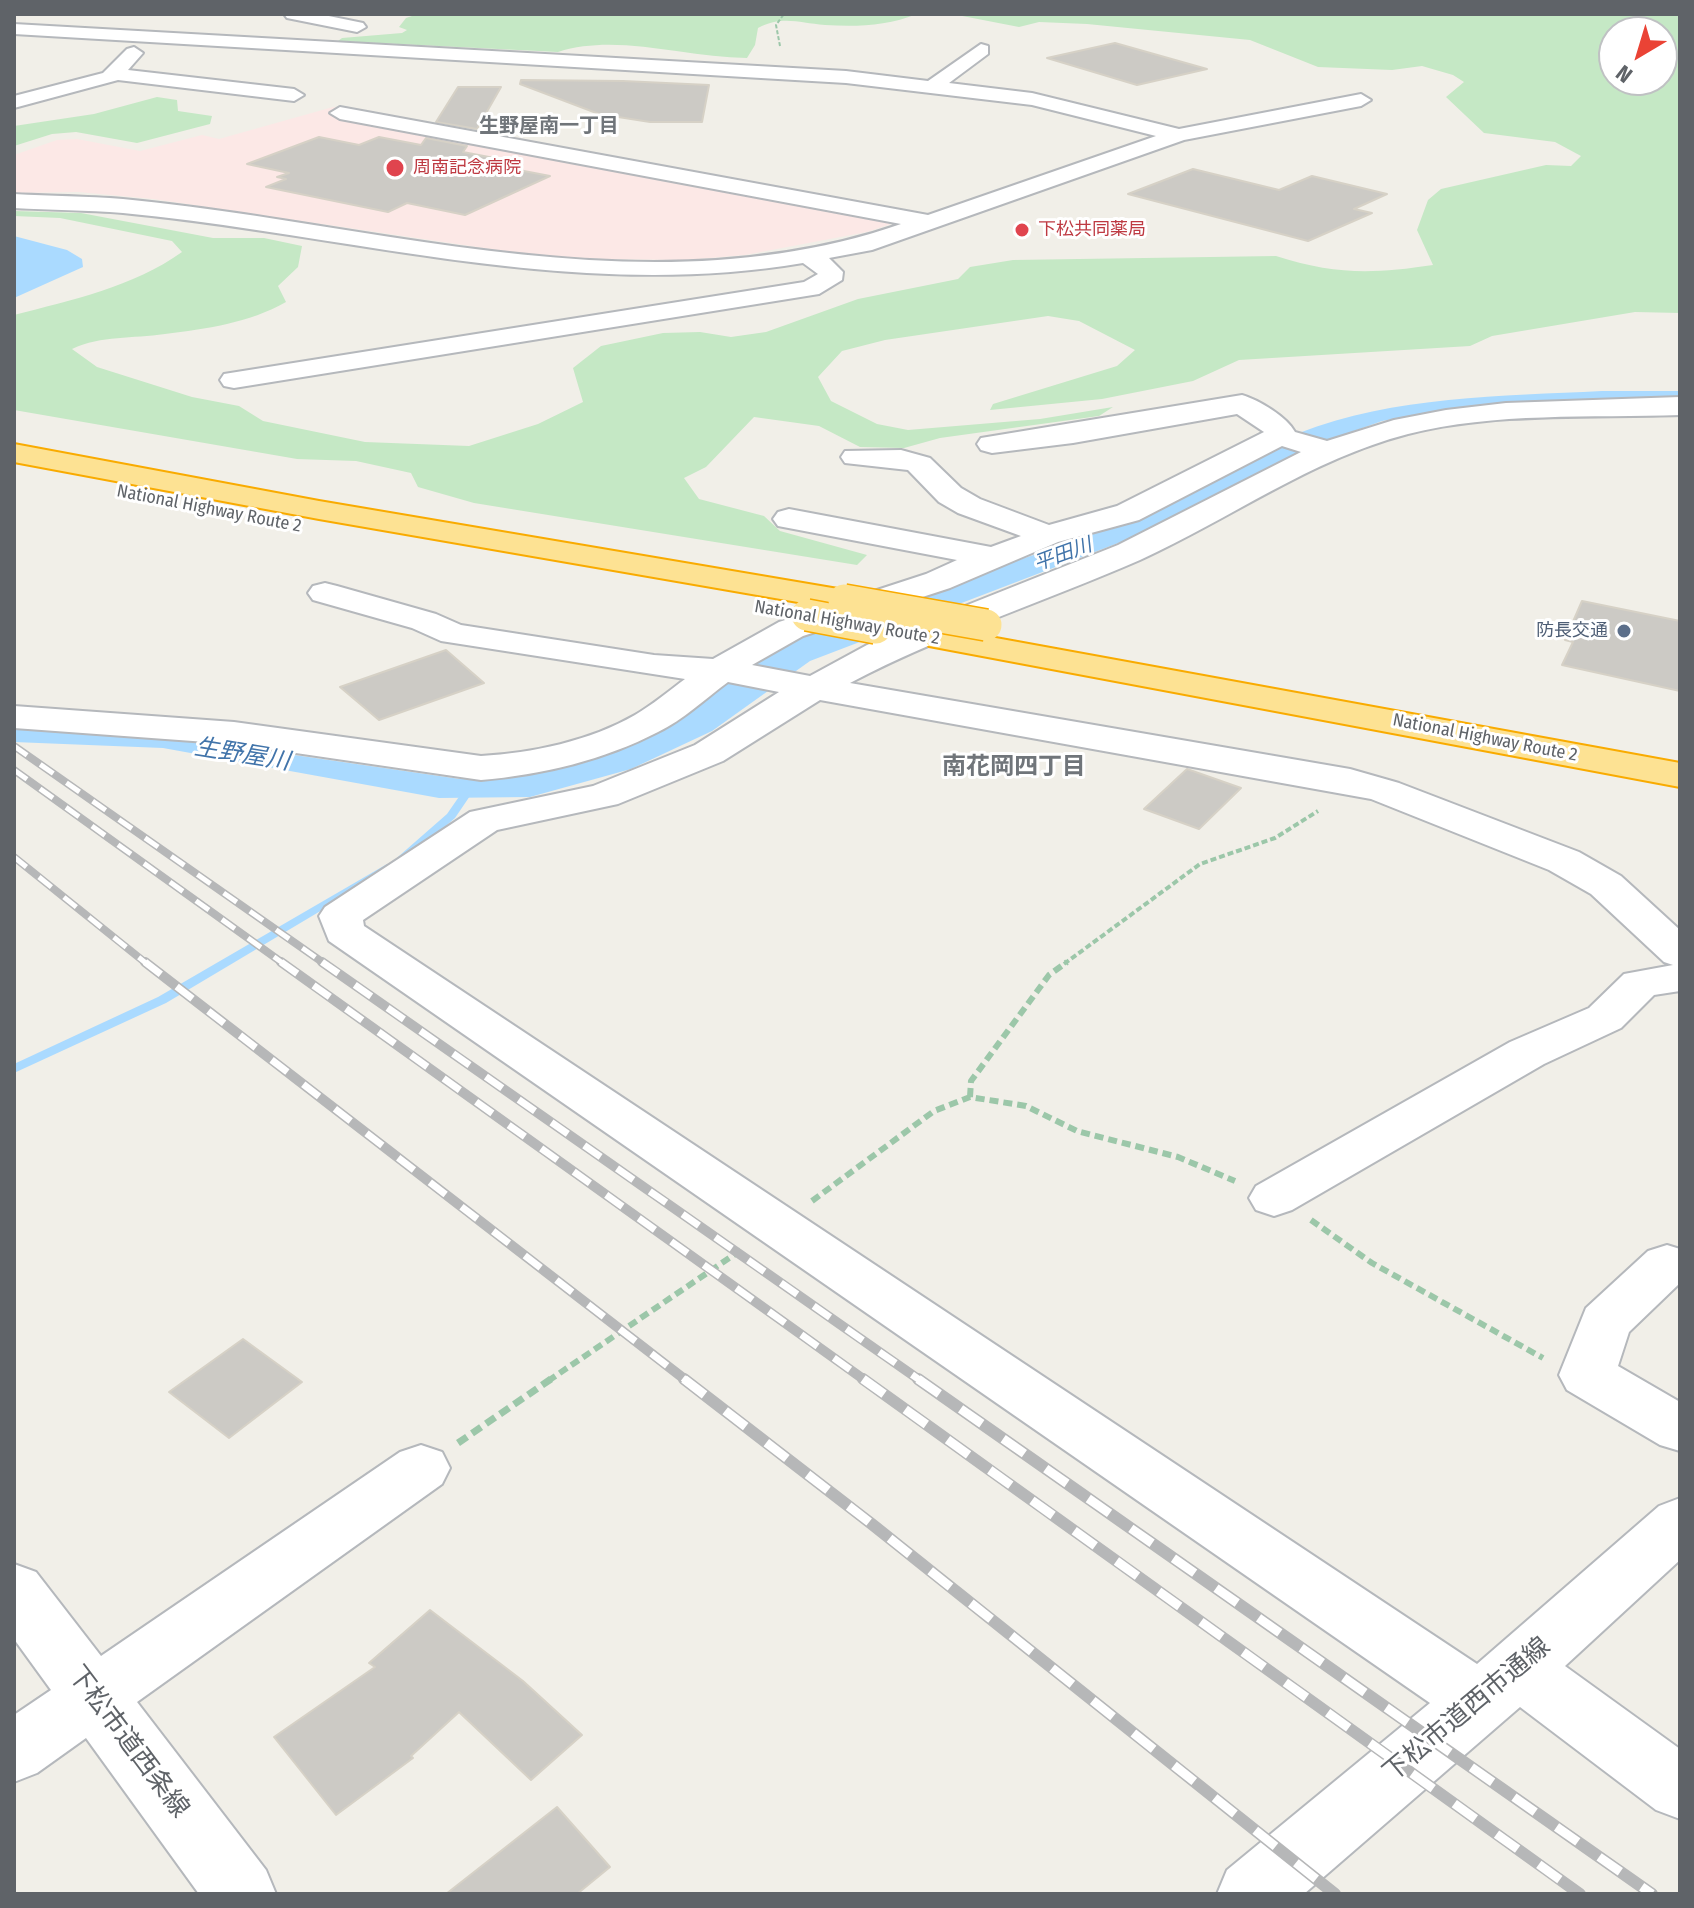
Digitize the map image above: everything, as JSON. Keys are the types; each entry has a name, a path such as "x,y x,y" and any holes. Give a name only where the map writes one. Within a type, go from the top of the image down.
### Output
{"highway":[{"name":"National Highway Route 2","path":"14,453 319,510 1680,748"},
{"name":"National Highway Route 2","path":"14,471 296,527 941,639 1680,775"}],"street":[{"path":"293,14 357,27"},
{"path":"241,21 222,28 284,37 276,55"},
{"path":"14,29 179,39 276,55 761,70 933,86 1047,102 1179,135"},
{"path":"114,74 130,54 179,39"},
{"path":"933,86 981,50"},
{"path":"191,82 276,55"},
{"path":"14,102 114,74 294,95"},
{"path":"14,201 123,206 533,264 665,270 804,258 863,245 1179,135 1361,100"},
{"path":"340,113 930,222"},
{"path":"234,380 810,289 829,280 831,272 804,258 751,242 664,250"},
{"path":"992,444 1073,434 1242,404 1281,431 1282,437"},
{"path":"1680,406 1506,412 1446,419 1404,426 1324,450 1130,552 880,653 810,685 709,753 604,796 484,821 340,916 344,932 1454,1684 1496,1686 1680,1788"},
{"path":"14,717 220,732 481,768 522,765 608,741 648,723 724,670 791,629 938,581 992,557 1028,546 1047,535 1097,524 1128,513 1282,437 1324,450"},
{"path":"856,457 901,459 919,464 950,495 969,506 1047,535"},
{"path":"789,519 992,557"},
{"path":"325,593 424,621 453,634 654,666 724,670 1350,781 1385,791 1564,861 1606,885 1680,953"},
{"path":"1274,1198 1527,1053 1605,1018 1640,984 1680,977"},
{"path":"1667,1264 1605,1322 1587,1375 1680,1429"},
{"path":"14,1752 421,1468"},
{"name":"下松市道西市通線","path":"1269,1889 1680,1523"},
{"name":"下松市道西条線","path":"14,1590 241,1894"}],"path":[{"path":"970,1097 971,1081 1049,975 1200,864 1275,838 1341,796 1350,781"},
{"path":"421,1468 777,1226 934,1111 970,1097 1026,1106 1077,1131 1178,1157 1274,1198 1372,1263 1554,1364 1587,1375"}],"shaded area":[{"path":"333,107 918,215 867,232 745,255 686,260 604,259 531,255 153,199 78,192 14,193 14,155 57,140 77,139 140,151 202,135 219,139"}],"green space":[{"path":"418,14 917,14 860,26 791,21 767,24 758,28 755,45 747,58 604,45 558,52 338,41 342,38 402,33 407,30 399,27 406,18"},
{"path":"952,14 1680,14 1680,313 1635,312 1492,336 1470,346 1239,360 1193,381 1102,399 990,410 993,404 1117,366 1135,350 1079,321 1048,316 885,340 842,351 818,377 831,401 877,424 908,430 1040,419 1113,407 1099,416 940,438 904,448 860,447 819,426 754,417 706,467 684,478 699,499 764,516 780,531 867,555 857,565 474,503 418,487 411,473 356,461 297,459 14,410 14,315 123,283 182,252 172,241 60,218 14,216 14,211 81,213 213,238 264,238 302,246 298,267 278,286 286,302 272,309 212,327 106,339 72,349 97,367 192,397 239,406 263,421 365,442 469,446 538,424 583,402 573,368 601,346 663,333 700,332 731,337 766,332 858,299 958,279 970,267 1013,260 1276,256 1336,270 1391,270 1433,265 1417,230 1428,200 1441,189 1546,165 1571,166 1581,156 1555,142 1484,133 1446,97 1464,82 1453,75 1422,66 1392,70 1318,67 1250,40 1039,22 1019,27"},
{"path":"157,97 177,100 178,111 212,116 210,124 137,143 76,132 52,134 14,146 14,126 94,114"}],"water":[{"path":"14,236 67,250 82,259 83,267 14,298"},
{"path":"1602,391 1680,391 1680,400 1539,402 1441,410 1382,421 1332,439 1181,519 810,661 712,731 631,769 530,797 439,798 163,748 14,742 14,724 225,745 460,779 561,767 618,747 646,733 777,649 903,598 1118,524 1299,433 1335,421 1410,405"}],"building":[{"path":"1115,43 1207,69 1137,85 1047,58"},
{"path":"521,80 709,85 702,122 650,122 599,114 520,84"},
{"path":"458,87 501,87 477,129 436,122"},
{"path":"319,137 359,145 379,137 421,145 426,138 467,146 463,152 515,162 503,167 550,176 465,215 407,203 388,212 266,187 286,179 277,177 289,173 247,164"},
{"path":"1193,169 1279,190 1312,176 1387,194 1354,209 1372,213 1308,241 1128,194"},
{"name":"防長交通","path":"1582,601 1680,621 1680,691 1562,665 1573,642 1565,640"},
{"path":"446,650 484,683 379,720 340,687"},
{"path":"1187,769 1241,788 1199,829 1144,809"},
{"path":"243,1339 302,1382 229,1438 169,1392"},
{"path":"430,1610 523,1681 582,1735 531,1780 459,1712 411,1756 413,1758 336,1815 274,1737 375,1667 369,1663"},
{"path":"557,1807 610,1867 577,1894 446,1894"}],"waterway":[{"path":"403,858 451,816 469,790"},
{"path":"14,1069 162,1000 387,867"}],"railway":[{"path":"14,746 325,964"},
{"path":"14,770 284,964"},
{"path":"14,857 147,964"},
{"path":"145,962 687,1381"},
{"path":"281,962 866,1381"},
{"path":"322,962 921,1381"},
{"path":"684,1379 873,1525 1335,1894"},
{"path":"863,1379 1580,1894"},
{"path":"918,1379 1652,1894"}],"place":[{"name":"周南記念病院","path":"395,168"},
{"name":"下松共同薬局","path":"1022,230"},
{"name":"防長交通","path":"1624,631"}],"district":[{"name":"生野屋南一丁目","path":"549,126"},
{"name":"南花岡四丁目","path":"1014,767"}],"water label":[{"name":"平田川","path":"1063,555"},
{"name":"生野屋川","path":"242,755"}]}
